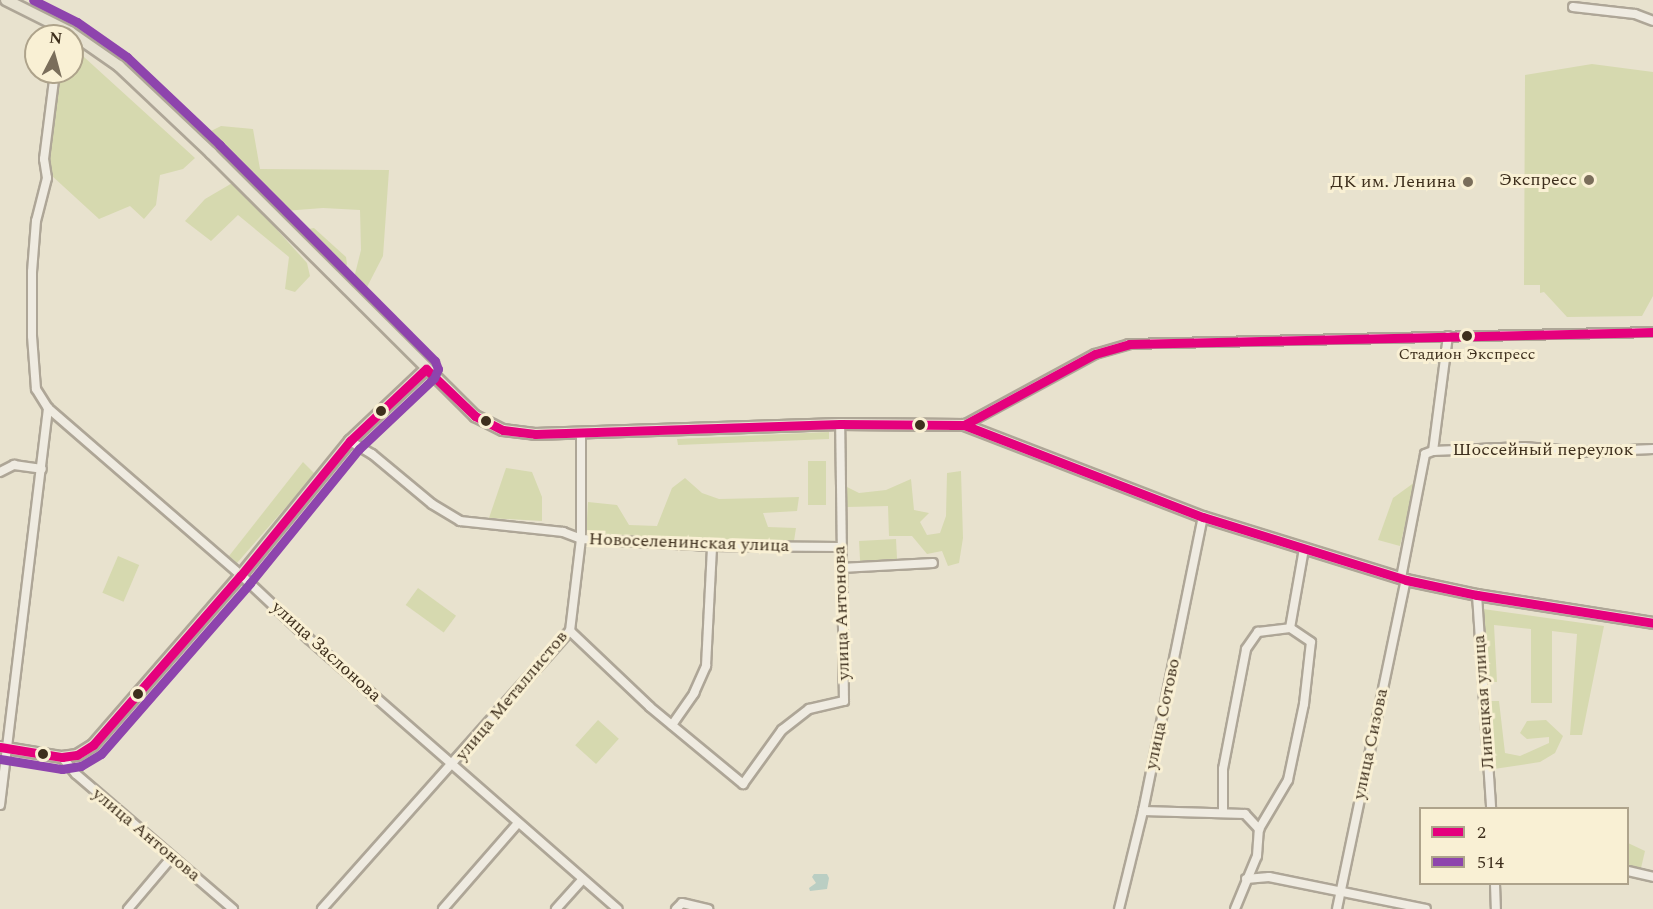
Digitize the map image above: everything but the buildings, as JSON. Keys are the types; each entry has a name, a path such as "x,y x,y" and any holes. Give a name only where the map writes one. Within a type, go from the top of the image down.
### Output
{"main road":[{"path":"6,0 70,32 119,66 212,153 475,416 503,430 535,434 840,424 964,425 1203,517 1403,579 1478,595 1653,623"},
{"path":"4,748 62,757 76,755 93,745 241,575 350,441 426,369"}],"street":[{"path":"1573,7 1635,14 1653,21"},
{"name":"улица Заслонова","path":"53,84 44,159 48,178 36,221 32,336 36,389 48,408 241,575 309,639 617,909"},
{"path":"964,425 1095,354 1129,344 1653,332"},
{"path":"1433,451 1448,336"},
{"path":"0,805 4,748 42,469 48,408"},
{"name":"улица Антонова","path":"672,725 743,784 782,730 809,709 844,701 840,424"},
{"name":"улица Металлистов","path":"322,909 453,765 570,631 581,539 581,432"},
{"name":"Новоселенинская улица","path":"350,441 372,454 432,504 460,522 563,532 581,539 712,546 840,547"},
{"name":"Шоссейный переулок","path":"1433,451 1524,447 1584,452 1653,449"},
{"name":"улица Сизова","path":"1337,909 1403,579 1425,454 1433,451"},
{"path":"0,472 14,465 42,469"},
{"name":"улица Сотово","path":"1119,909 1143,811 1203,517"},
{"path":"570,631 672,725 694,693 706,666 712,546"},
{"path":"1290,628 1304,549"},
{"path":"841,568 933,563"},
{"name":"Липецкая улица","path":"1478,595 1491,807"},
{"path":"1223,813 1223,769 1246,649 1258,632 1290,628 1311,642 1304,704 1288,780 1259,829 1257,856 1235,909"},
{"name":"улица Антонова","path":"62,757 76,774 233,909"},
{"path":"1143,811 1245,814 1259,829"},
{"path":"442,909 518,823"},
{"path":"128,909 172,858"},
{"path":"1629,871 1653,877"},
{"path":"1246,879 1269,877 1426,909"},
{"path":"556,909 583,879"},
{"path":"1495,885 1496,909"},
{"path":"679,906 708,909"}],"green space":[{"path":"84,57 195,158 183,169 160,175 156,205 144,219 130,206 99,219 51,175 46,158 56,84 84,84"},
{"name":"Экспресс","path":"1592,64 1653,72 1653,296 1642,316 1567,317 1544,292 1540,293 1540,285 1524,285 1525,75"},
{"path":"221,126 253,129 260,169 389,170 383,256 367,287 361,288 354,278 361,250 360,210 323,208 284,211 266,199 205,134"},
{"path":"234,182 307,263 310,276 295,292 285,289 289,257 238,215 211,241 185,221 205,199"},
{"path":"314,228 346,257 347,264 339,278 293,232"},
{"path":"829,432 829,439 678,445 677,439"},
{"path":"808,461 826,461 826,505 808,505"},
{"path":"303,462 315,474 237,563 229,556"},
{"path":"506,468 532,472 542,497 542,521 489,518"},
{"path":"961,471 963,538 959,563 948,566 942,551 927,554 912,536 889,536 888,506 847,507 847,487 859,493 886,490 911,479 914,510 929,513 920,522 927,535 940,533 946,516 947,473"},
{"path":"685,478 702,493 719,499 799,497 797,511 763,513 768,527 796,528 794,541 586,536 588,502 617,505 629,525 657,526 672,488"},
{"path":"1415,482 1400,546 1378,540 1393,498"},
{"path":"896,539 897,559 860,561 859,541"},
{"path":"118,556 139,565 124,602 102,593"},
{"path":"418,588 456,616 444,633 406,605"},
{"path":"1483,609 1604,626 1582,735 1570,735 1577,634 1552,631 1552,703 1531,703 1531,629 1494,625 1497,682 1486,682"},
{"path":"1487,701 1499,701 1505,753 1520,756 1549,743 1549,737 1527,739 1520,733 1527,721 1546,720 1563,736 1555,753 1540,762 1494,769"},
{"path":"598,720 619,739 596,764 575,745"},
{"path":"1629,843 1645,851 1641,868 1629,865"}],"shaded area":[{"path":"814,874 827,874 829,878 827,889 810,891 809,888 816,883 812,877"}],"transit line":[{"name":"514","path":"0,759 62,769 81,766 101,754 250,583 359,449 434,378 438,369 435,361 220,145 127,57 77,22 33,0"},
{"name":"2","path":"951,425 964,425 1095,354 1129,344 1653,332"},
{"name":"2","path":"426,369 475,416 503,430 535,434 840,424 964,425 1203,517 1406,580 1477,595 1653,623"},
{"name":"2","path":"0,747 62,757 77,755 93,745 241,575 350,441 426,369"}],"place":[{"name":"Экспресс","path":"1589,180"},
{"name":"ДК им. Ленина","path":"1468,182"},
{"name":"Стадион Экспресс","path":"1467,336"}]}
